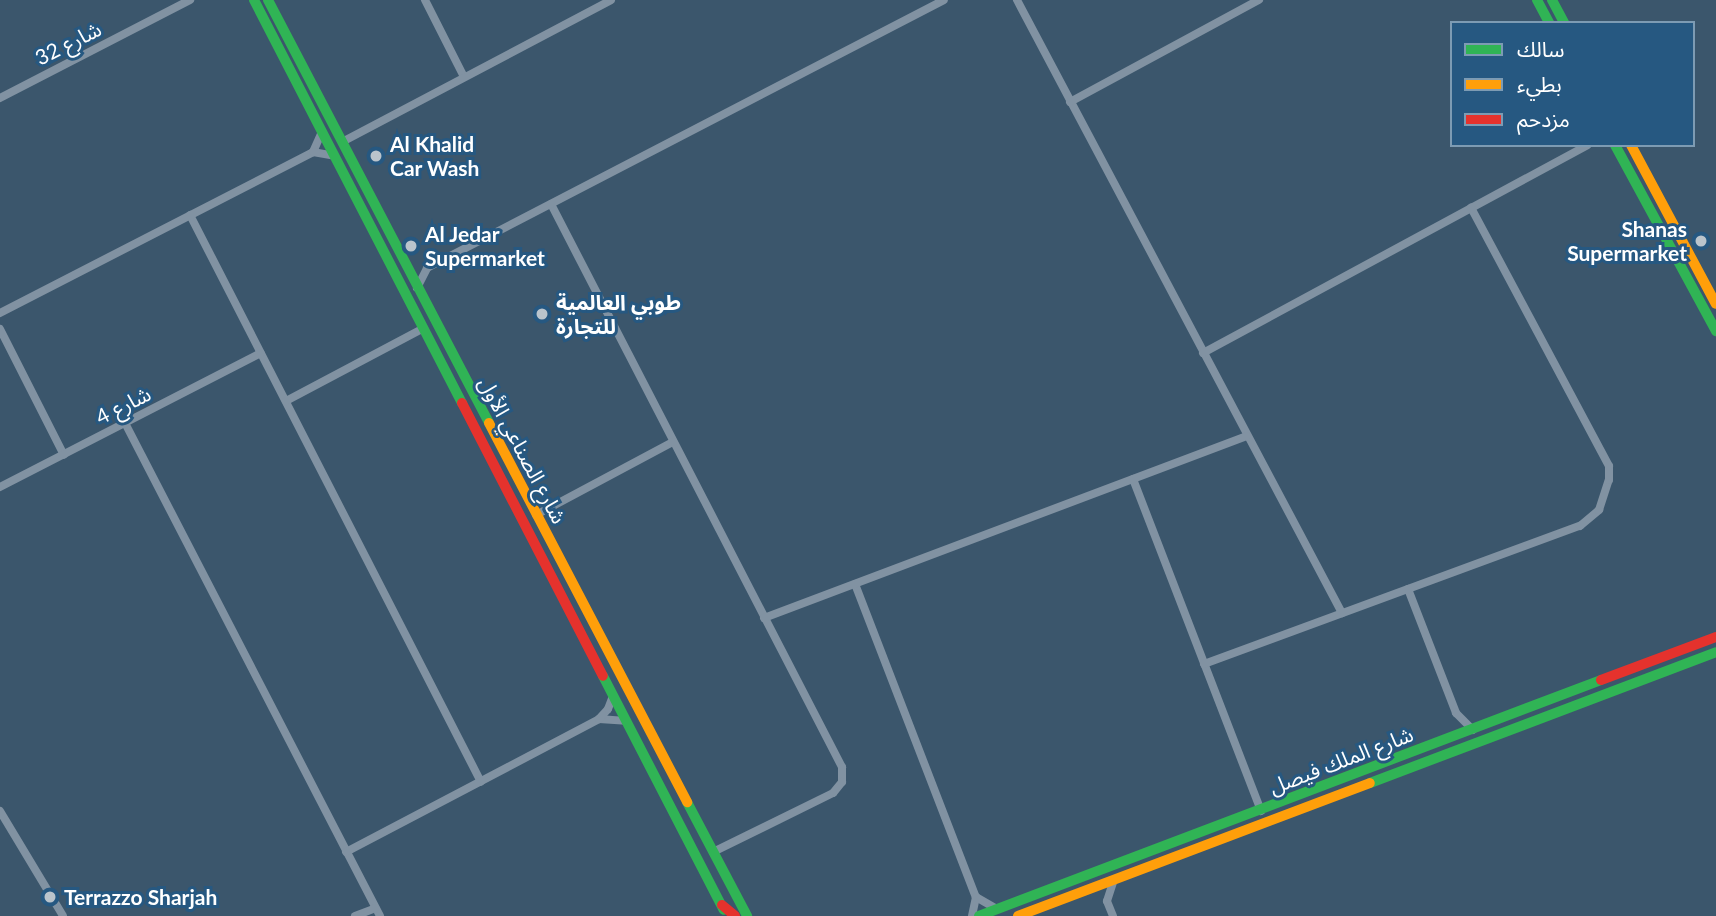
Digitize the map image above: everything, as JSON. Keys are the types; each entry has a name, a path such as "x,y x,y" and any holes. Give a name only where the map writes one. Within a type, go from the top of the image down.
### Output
{"main road":[{"name":"شارع الصناعي الأول","path":"254,0 725,911"},
{"name":"شارع الصناعي الأول","path":"268,0 747,916"},
{"path":"1537,0 1548,21"},
{"path":"1552,0 1563,21"},
{"path":"1616,147 1716,331"},
{"path":"1632,147 1716,304"},
{"name":"شارع الملك فيصل","path":"979,916 1716,637"},
{"name":"شارع الملك فيصل","path":"1018,916 1716,652"},
{"path":"725,911 735,916"}],"street":[{"name":"شارع 32","path":"0,98 190,0"},
{"path":"425,0 464,77"},
{"path":"342,142 611,0"},
{"path":"405,265 427,268 944,0"},
{"path":"1017,0 1342,613"},
{"path":"1070,102 1259,0"},
{"path":"313,152 322,132"},
{"path":"1203,353 1583,147"},
{"path":"0,313 313,152 335,156"},
{"path":"551,204 842,767 842,782 833,793 713,852"},
{"path":"1204,664 1586,523 1599,510 1609,480 1606,461 1471,208"},
{"path":"190,215 481,782"},
{"path":"417,288 427,268"},
{"path":"286,401 424,328"},
{"path":"0,329 64,455"},
{"name":"شارع 4","path":"0,488 261,353"},
{"path":"125,423 378,912 355,916"},
{"path":"764,618 1247,436"},
{"path":"536,515 673,442"},
{"path":"1133,479 1261,811"},
{"path":"855,584 976,897 972,916"},
{"path":"1408,589 1456,713 1456,726 1451,739"},
{"path":"346,852 599,719 614,696"},
{"path":"1456,713 1473,730"},
{"path":"599,719 626,721"},
{"path":"0,811 62,916"},
{"path":"1107,901 1116,877"},
{"path":"1085,890 1107,901 1113,916"},
{"path":"976,897 997,909"}],"traffic: fast":[{"path":"254,0 462,403"},
{"path":"268,0 489,423"},
{"path":"1537,0 1548,21"},
{"path":"1552,0 1563,21"},
{"path":"1616,147 1716,331"},
{"path":"1370,783 1716,652"},
{"path":"603,676 724,910"},
{"path":"979,916 1601,680"},
{"path":"687,802 747,916"}],"traffic: slow":[{"path":"1632,147 1716,304"},
{"path":"489,423 687,802"},
{"path":"1018,916 1370,783"}],"traffic: jam":[{"path":"462,403 603,676"},
{"path":"1601,680 1716,637"},
{"path":"722,905 735,916"}],"place":[{"name":"Al Khalid Car Wash","path":"376,156"},
{"name":"Shanas Supermarket","path":"1701,241"},
{"name":"Al Jedar Supermarket","path":"411,246"},
{"name":"طوبي العالمية للتجارة","path":"542,314"},
{"name":"Terrazzo Sharjah","path":"50,897"}]}
